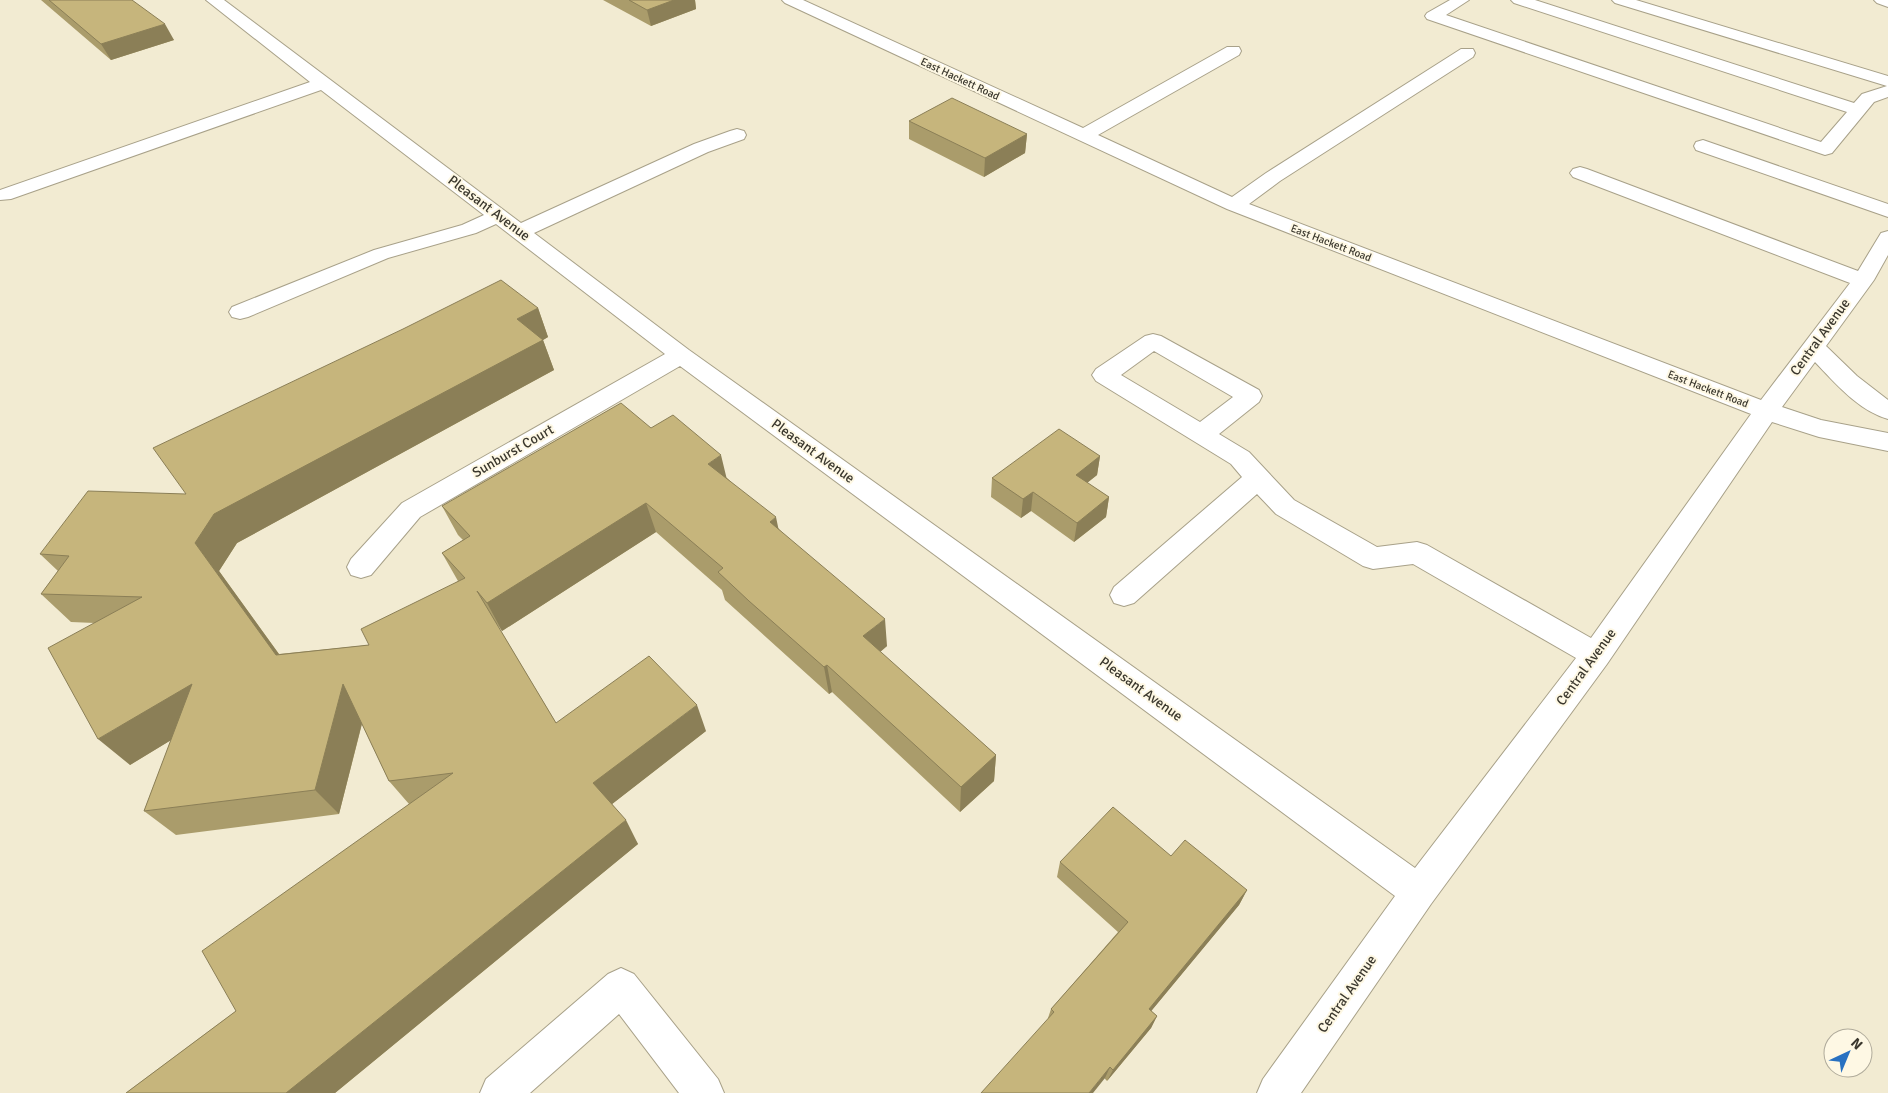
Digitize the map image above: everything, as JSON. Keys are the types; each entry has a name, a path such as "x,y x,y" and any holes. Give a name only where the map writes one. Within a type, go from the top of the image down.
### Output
{"street":[{"name":"Pleasant Avenue","path":"214,0 681,354 1419,892"},
{"name":"East Hackett Road","path":"790,0 1234,205 1766,411 1819,428 1888,442"},
{"path":"1461,0 1433,16 1825,149 1863,104 1888,91"},
{"path":"1519,0 1863,104 1888,105"},
{"path":"1559,0 1581,5 1863,104"},
{"path":"1620,0 1888,82"},
{"path":"1882,0 1888,2"},
{"path":"1083,136 1233,51"},
{"path":"1234,205 1273,177 1467,53"},
{"path":"4,195 323,83"},
{"path":"519,232 701,148 737,134"},
{"path":"1703,146 1888,210"},
{"path":"1580,173 1863,280"},
{"path":"240,312 381,254 469,229 498,216"},
{"name":"Central Avenue","path":"1277,1093 1419,892 1596,655 1766,411 1863,280 1888,237"},
{"path":"1202,434 1250,396 1152,341 1104,375 1240,458 1285,507 1374,558 1417,553 1596,655"},
{"path":"1814,347 1854,386 1888,411"},
{"name":"Sunburst Court","path":"361,567 411,510 681,354"},
{"path":"1124,595 1258,478"},
{"path":"500,1093 621,987 704,1093"}],"building":[{"path":"49,0 132,0 165,24 101,44"},
{"path":"629,0 674,0 647,10"},
{"path":"952,98 1027,134 985,158 909,121"},
{"path":"501,280 538,308 517,319 543,340 214,514 195,543 276,655 369,645 361,629 465,578 442,553 470,536 442,506 621,403 651,428 673,415 721,455 708,464 776,517 770,522 885,619 863,636 996,755 961,787 827,665 824,667 749,601 718,572 723,568 646,503 487,603 477,591 556,723 649,656 697,705 593,783 626,820 286,1093 126,1093 236,1011 202,951 453,773 389,781 343,684 315,790 144,811 192,684 98,739 48,648 142,597 41,594 69,556 40,554 88,491 186,494 153,448 403,329"},
{"path":"1059,429 1100,456 1076,475 1109,497 1077,523 1033,492 1023,499 992,478"},
{"path":"1113,807 1171,856 1185,840 1247,890 1149,1009 1157,1016 1113,1070 1110,1067 1089,1093 981,1093 1054,1012 1051,1009 1128,922 1060,862"}]}
